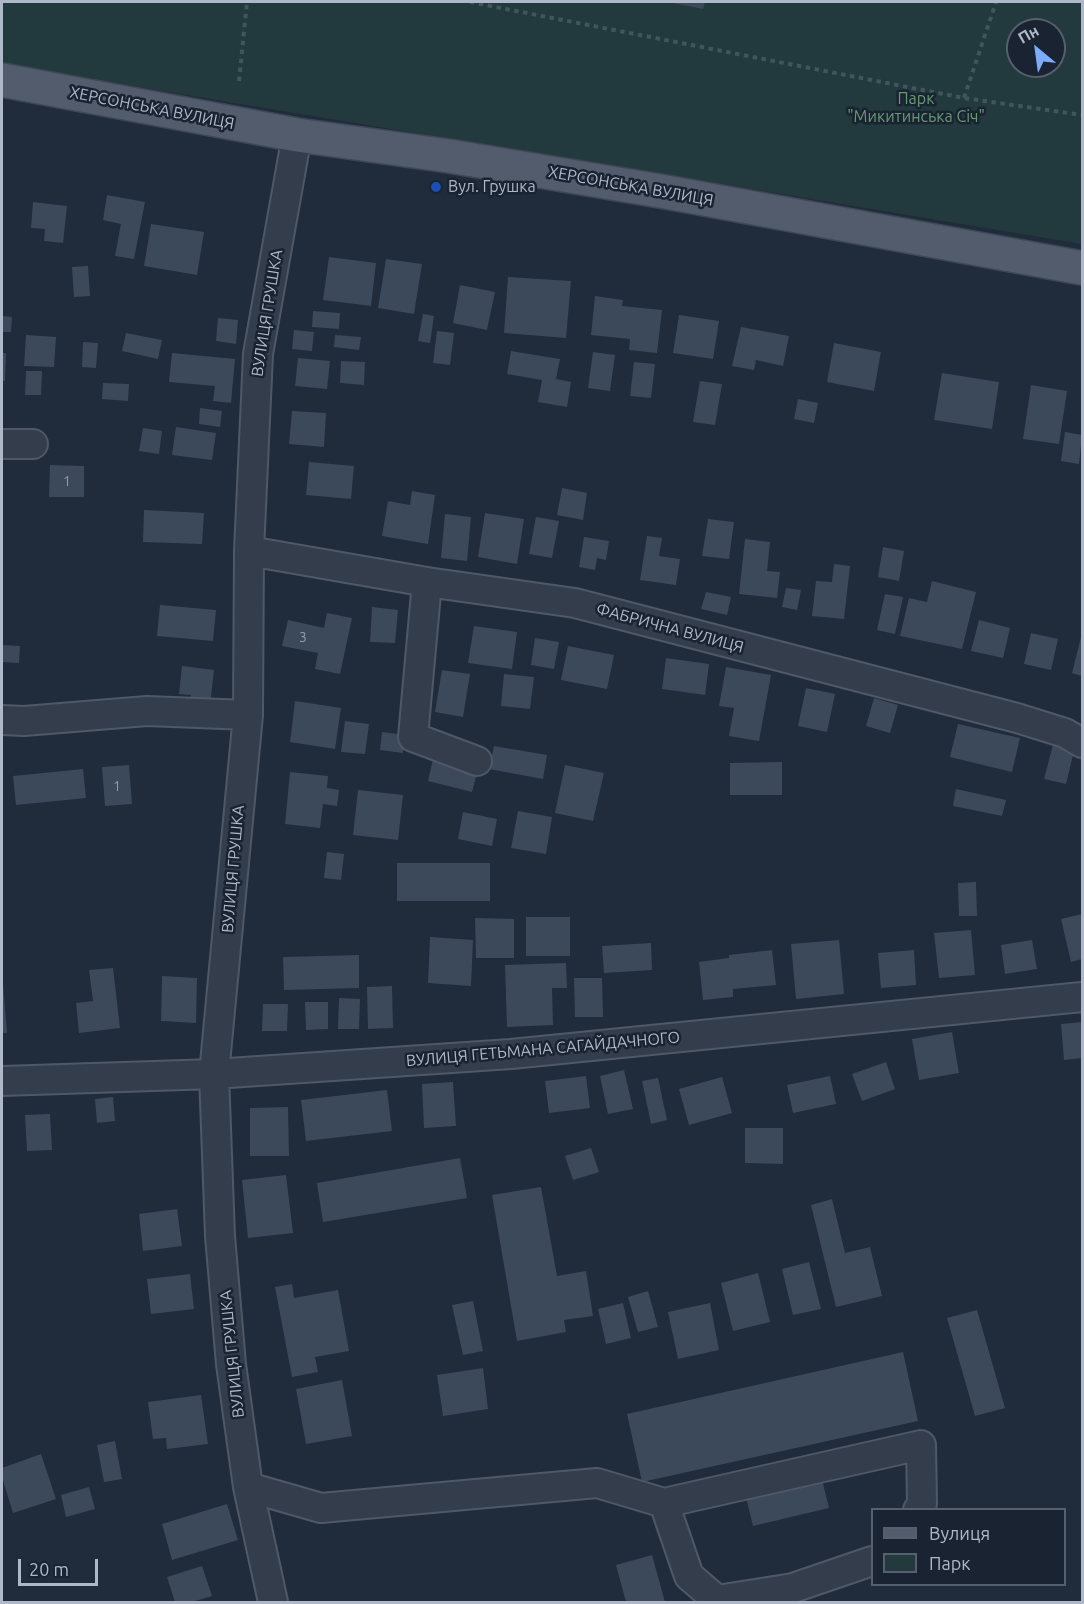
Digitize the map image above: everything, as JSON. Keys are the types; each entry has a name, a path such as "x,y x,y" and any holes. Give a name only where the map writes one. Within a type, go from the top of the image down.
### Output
{"main road":[{"name":"ХЕРСОНСЬКА ВУЛИЦЯ","path":"2,80 297,135 449,156 655,190 1083,268"}],"street":[{"name":"ВУЛИЦЯ ГРУШКА","path":"273,1602 248,1487 231,1364 221,1248 214,1074 248,715 249,551 258,354 297,135"},
{"path":"2,444 33,444"},
{"name":"ФАБРИЧНА ВУЛИЦЯ","path":"249,551 427,582 575,603 1017,718 1065,733 1083,742"},
{"path":"427,582 413,737 477,761"},
{"path":"2,720 24,721 147,711 248,715"},
{"name":"ВУЛИЦЯ ГЕТЬМАНА САГАЙДАЧНОГО","path":"2,1081 214,1074 511,1054 1083,997"},
{"path":"248,1487 321,1508 597,1483 664,1503 921,1445 922,1504 919,1508"},
{"path":"664,1503 689,1576 717,1600 793,1588 871,1562"}],"path":[{"path":"239,81 247,2"},
{"path":"470,2 964,98 1083,115"},
{"path":"964,98 996,2"}],"green space":[{"name":"Парк \"Микитинська Січ\"","path":"2,2 1082,2 1082,244 2,66"}],"building":[{"path":"668,2 705,2 703,9"},
{"path":"107,195 145,202 134,259 115,256 121,224 103,220"},
{"path":"33,202 67,206 63,243 44,241 45,229 31,228"},
{"path":"151,224 204,232 197,275 144,266"},
{"path":"329,257 376,263 371,306 323,300"},
{"path":"386,259 422,264 414,314 378,308"},
{"path":"88,266 90,296 74,297 72,267"},
{"path":"508,277 571,281 566,338 504,333"},
{"path":"460,285 495,292 487,330 453,323"},
{"path":"595,296 623,300 622,306 662,310 657,353 629,350 630,339 591,335"},
{"path":"313,311 340,313 339,329 312,327"},
{"path":"423,314 434,316 430,343 418,341"},
{"path":"679,315 719,321 713,359 673,353"},
{"path":"2,316 12,317 11,332 2,332"},
{"path":"218,318 238,320 236,344 216,341"},
{"path":"741,327 789,336 783,366 756,360 754,370 732,366"},
{"path":"294,330 314,332 312,351 292,349"},
{"path":"437,331 454,333 450,365 433,363"},
{"path":"126,333 162,340 158,359 122,351"},
{"path":"26,335 56,337 54,367 24,366"},
{"path":"335,335 361,337 359,350 334,347"},
{"path":"83,342 98,343 96,368 82,367"},
{"path":"834,343 881,352 874,391 827,382"},
{"path":"511,351 560,359 556,379 571,382 567,407 538,402 542,380 507,374"},
{"path":"593,352 615,355 610,391 588,388"},
{"path":"2,353 6,353 5,381 2,381"},
{"path":"172,353 235,359 231,403 213,401 215,386 169,382"},
{"path":"298,358 330,361 327,389 295,386"},
{"path":"341,361 365,362 364,385 340,383"},
{"path":"634,362 655,364 651,398 630,396"},
{"path":"26,371 42,371 41,395 25,395"},
{"path":"942,373 999,382 992,429 934,420"},
{"path":"700,381 722,384 715,425 693,422"},
{"path":"103,383 129,384 128,401 102,399"},
{"path":"1031,385 1067,391 1059,444 1023,439"},
{"path":"798,399 818,403 814,423 794,419"},
{"path":"200,408 222,411 220,427 199,424"},
{"path":"292,411 326,413 324,447 289,444"},
{"path":"176,427 216,433 212,460 172,455"},
{"path":"143,428 162,431 159,454 139,451"},
{"path":"1065,432 1082,435 1079,464 1061,461"},
{"path":"309,462 354,466 351,499 306,495"},
{"path":"50,465 84,466 84,497 49,497"},
{"path":"562,488 587,493 583,520 557,515"},
{"path":"412,491 435,495 428,544 382,536 388,501 410,505"},
{"path":"144,510 204,513 202,544 143,542"},
{"path":"485,513 524,519 517,564 478,557"},
{"path":"445,514 471,517 467,561 441,558"},
{"path":"536,517 559,521 552,558 529,554"},
{"path":"708,519 734,522 729,559 702,556"},
{"path":"647,536 662,538 659,556 680,559 676,585 640,580"},
{"path":"584,537 609,541 606,560 597,558 595,570 579,567"},
{"path":"745,539 770,542 767,571 780,572 777,598 739,594"},
{"path":"883,547 904,551 899,581 878,577"},
{"path":"834,564 850,566 844,619 812,616 816,581 832,582"},
{"path":"932,581 976,592 962,649 900,636 909,598 927,602"},
{"path":"786,588 801,590 797,610 782,607"},
{"path":"706,592 731,597 727,615 701,609"},
{"path":"885,594 903,597 895,634 877,630"},
{"path":"160,605 216,610 213,641 157,636"},
{"path":"372,607 398,610 395,643 370,642"},
{"path":"327,613 352,618 340,674 315,669 318,653 282,646 288,620 324,628"},
{"path":"979,620 1010,628 1003,658 971,651"},
{"path":"474,626 517,632 512,669 468,663"},
{"path":"1031,633 1058,639 1051,670 1024,664"},
{"path":"1082,633 1082,676 1072,673"},
{"path":"535,638 559,642 554,669 531,665"},
{"path":"2,645 20,646 19,663 2,662"},
{"path":"568,646 614,655 607,689 561,680"},
{"path":"666,658 709,664 705,695 662,689"},
{"path":"182,666 214,670 210,705 190,702 191,695 179,694"},
{"path":"726,667 771,675 759,741 729,736 734,708 719,706"},
{"path":"442,670 470,674 463,717 435,712"},
{"path":"504,674 534,677 530,709 501,706"},
{"path":"806,688 835,694 827,732 798,726"},
{"path":"874,698 898,705 890,733 866,726"},
{"path":"295,701 341,708 335,749 290,742"},
{"path":"345,721 369,724 365,754 341,752"},
{"path":"958,724 1020,738 1012,772 950,757"},
{"path":"382,732 405,735 403,753 380,750"},
{"path":"1054,741 1075,747 1066,784 1044,779"},
{"path":"494,746 547,755 543,779 489,769"},
{"path":"433,759 478,769 472,792 428,781"},
{"path":"782,762 782,795 730,795 730,763"},
{"path":"129,765 132,804 105,806 102,767"},
{"path":"565,765 604,773 593,821 555,813"},
{"path":"83,769 86,798 16,805 13,776"},
{"path":"290,772 328,776 327,788 339,790 337,806 323,804 320,828 285,824"},
{"path":"956,789 1006,800 1002,816 953,806"},
{"path":"358,790 403,795 398,840 353,835"},
{"path":"518,811 552,817 546,854 511,848"},
{"path":"463,812 497,819 492,846 458,839"},
{"path":"327,852 344,854 341,880 324,878"},
{"path":"397,863 490,863 490,901 397,901"},
{"path":"976,882 977,916 959,916 958,883"},
{"path":"1082,914 1082,959 1071,962 1061,919"},
{"path":"526,917 570,917 570,956 526,956"},
{"path":"475,918 514,919 514,958 476,958"},
{"path":"971,930 975,975 939,978 934,933"},
{"path":"430,937 473,940 471,986 428,983"},
{"path":"839,940 844,994 796,999 791,944"},
{"path":"1032,940 1037,969 1005,974 1001,945"},
{"path":"651,943 652,970 604,973 602,946"},
{"path":"772,950 776,985 733,989 733,997 703,1000 699,962 729,958 729,955"},
{"path":"914,950 916,985 881,988 878,953"},
{"path":"359,955 359,988 284,990 283,957"},
{"path":"566,963 567,988 552,988 553,1025 507,1027 505,965"},
{"path":"113,968 120,1028 79,1033 76,1003 93,1001 89,970"},
{"path":"162,976 197,978 196,1023 161,1021"},
{"path":"574,978 602,978 603,1017 575,1017"},
{"path":"3,983 7,1033 2,1033"},
{"path":"392,986 393,1028 368,1029 367,987"},
{"path":"339,998 360,999 359,1029 338,1029"},
{"path":"305,1002 328,1002 328,1029 306,1030"},
{"path":"263,1004 288,1004 287,1031 262,1031"},
{"path":"1082,1022 1082,1058 1064,1060 1061,1024"},
{"path":"952,1032 959,1073 919,1080 912,1039"},
{"path":"886,1062 895,1089 862,1101 852,1074"},
{"path":"624,1070 633,1109 608,1114 600,1076"},
{"path":"586,1076 590,1108 549,1113 545,1081"},
{"path":"830,1076 836,1104 793,1113 787,1085"},
{"path":"722,1077 732,1113 689,1125 679,1089"},
{"path":"658,1078 667,1120 651,1124 642,1081"},
{"path":"453,1082 456,1126 424,1128 422,1084"},
{"path":"387,1090 392,1131 306,1141 301,1100"},
{"path":"113,1097 115,1121 97,1123 95,1099"},
{"path":"288,1107 289,1156 250,1156 250,1108"},
{"path":"50,1114 52,1150 27,1151 25,1115"},
{"path":"745,1128 783,1128 783,1164 745,1163"},
{"path":"591,1148 599,1172 573,1180 565,1156"},
{"path":"460,1158 467,1198 323,1222 317,1183"},
{"path":"286,1175 293,1233 248,1238 242,1180"},
{"path":"541,1187 557,1276 586,1271 593,1316 564,1320 566,1332 517,1341 492,1195"},
{"path":"832,1199 845,1253 870,1247 882,1296 836,1307 811,1205"},
{"path":"177,1209 182,1246 143,1251 139,1214"},
{"path":"809,1262 821,1309 793,1315 782,1269"},
{"path":"758,1273 770,1322 733,1331 721,1283"},
{"path":"190,1274 194,1309 151,1314 147,1279"},
{"path":"292,1284 294,1298 338,1290 349,1351 315,1357 318,1372 292,1377 275,1287"},
{"path":"648,1291 658,1327 638,1332 628,1297"},
{"path":"473,1301 483,1351 463,1355 452,1305"},
{"path":"623,1303 631,1338 606,1344 598,1309"},
{"path":"710,1303 719,1350 678,1359 668,1312"},
{"path":"977,1310 1005,1408 975,1416 947,1318"},
{"path":"903,1352 918,1421 642,1482 627,1414"},
{"path":"483,1368 488,1409 443,1416 437,1375"},
{"path":"342,1380 352,1436 306,1444 296,1389"},
{"path":"201,1395 208,1444 167,1449 166,1438 153,1439 148,1402"},
{"path":"115,1441 122,1479 104,1482 97,1445"},
{"path":"41,1454 56,1499 13,1513 2,1477 2,1468"},
{"path":"821,1475 829,1508 753,1526 745,1493"},
{"path":"89,1487 95,1509 66,1517 61,1495"},
{"path":"227,1504 238,1540 172,1560 162,1524"},
{"path":"652,1555 665,1602 626,1602 616,1565"},
{"path":"202,1566 212,1596 192,1602 175,1602 167,1577"}],"place":[{"name":"Вул. Грушка","path":"436,187"}]}
